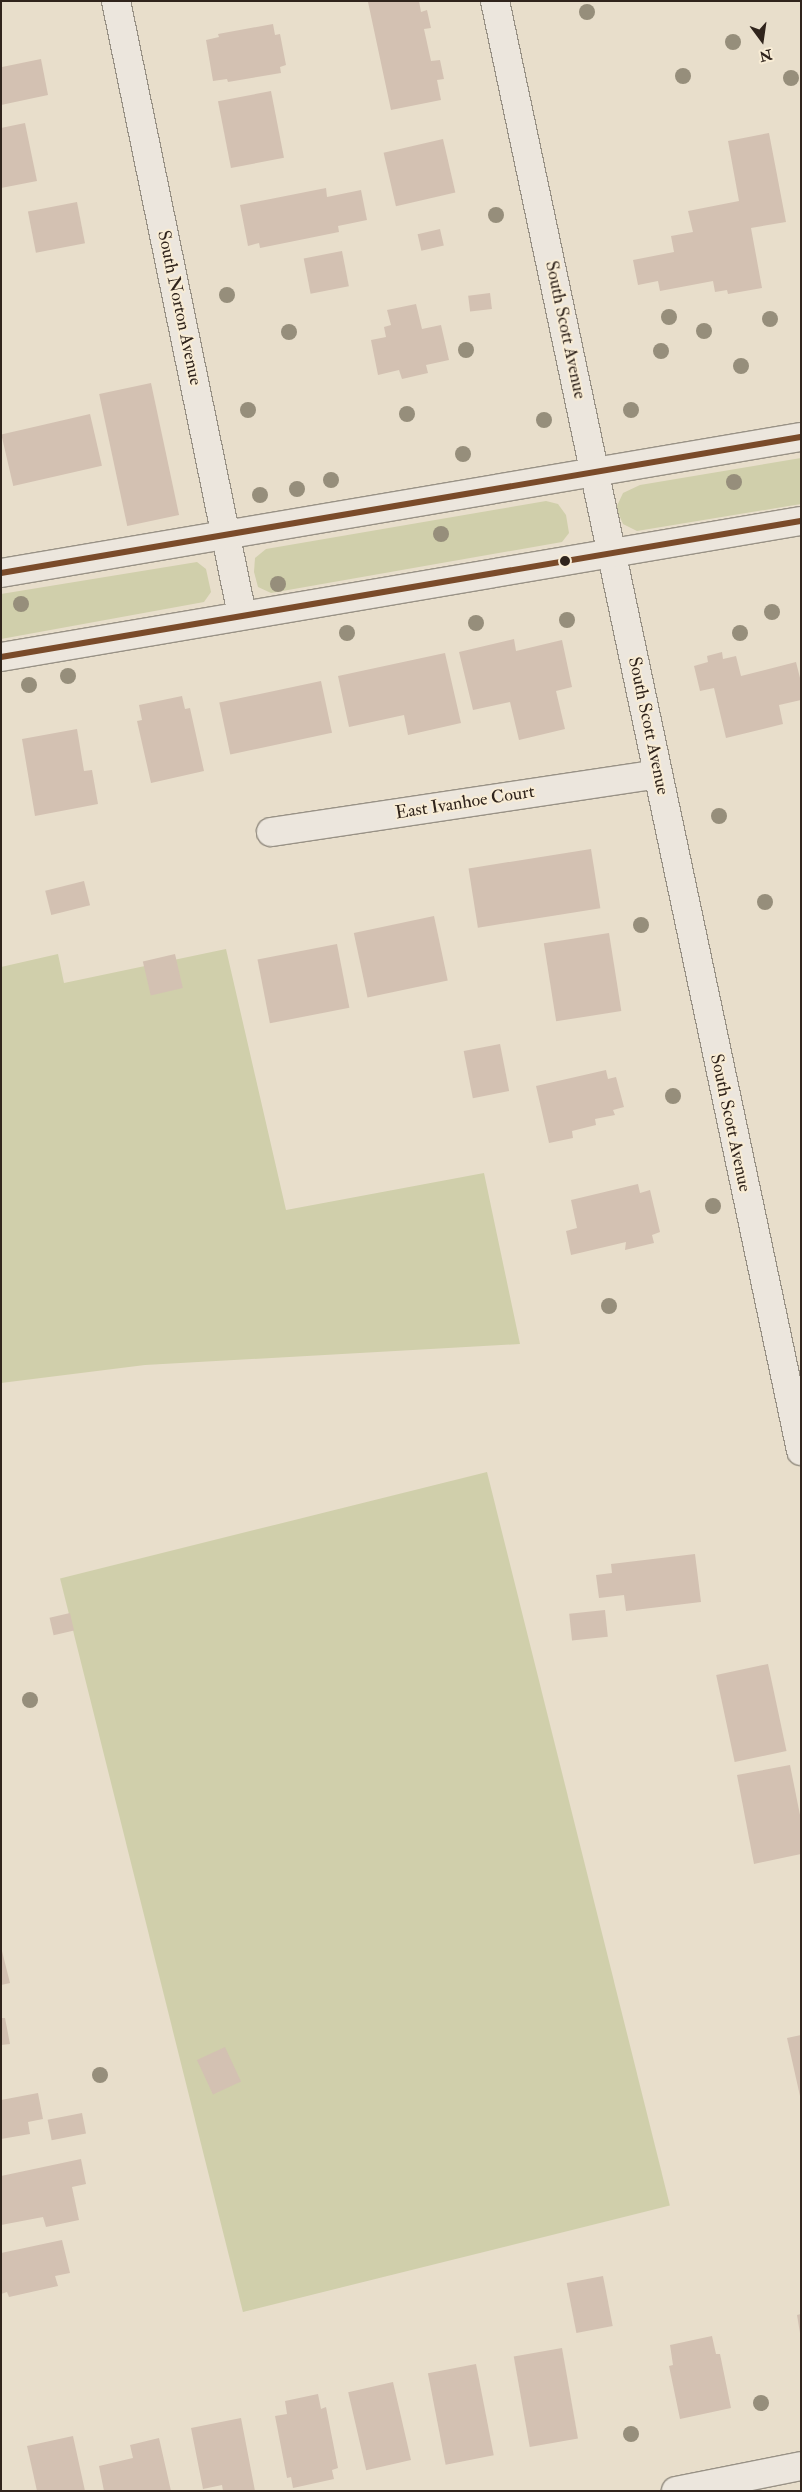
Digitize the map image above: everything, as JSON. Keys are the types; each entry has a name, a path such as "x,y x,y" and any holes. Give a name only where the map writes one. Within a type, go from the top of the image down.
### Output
{"street":[{"name":"South Norton Avenue","path":"116,1 242,615"},
{"name":"South Scott Avenue","path":"495,1 801,1451"},
{"path":"1,573 801,437"},
{"path":"1,657 801,521"},
{"name":"East Ivanhoe Court","path":"272,832 658,774"},
{"path":"676,2491 801,2466"}],"green space":[{"path":"801,458 801,504 637,531 623,524 616,508 623,493 640,485"},
{"path":"546,501 558,504 566,515 569,533 562,542 271,593 258,587 254,572 255,558 266,549"},
{"path":"197,562 206,569 211,592 204,602 1,639 1,594"},
{"path":"226,949 286,1210 484,1173 520,1344 145,1365 1,1383 1,967 58,954 64,983"},
{"path":"487,1472 670,2206 243,2312 60,1578"}],"building":[{"path":"419,1 421,12 427,10 431,28 424,29 431,61 440,60 444,79 437,80 441,100 391,110 368,2"},
{"path":"273,24 275,35 280,34 286,65 280,67 281,73 228,82 227,79 213,81 206,40 219,37 218,34"},
{"path":"41,59 48,95 1,105 2,67"},
{"path":"271,91 284,158 231,168 218,101"},
{"path":"25,123 37,181 1,188 1,128"},
{"path":"769,133 786,222 751,228 762,288 728,294 727,290 715,292 713,281 660,291 658,281 638,285 633,260 674,252 671,236 693,232 688,211 739,201 728,141"},
{"path":"443,139 455,193 396,206 384,153"},
{"path":"326,188 327,197 361,190 367,220 338,226 339,232 260,248 259,243 248,246 240,205"},
{"path":"77,202 85,243 36,253 28,212"},
{"path":"440,229 444,246 421,251 418,234"},
{"path":"342,251 349,286 311,294 304,258"},
{"path":"490,293 492,309 470,312 468,296"},
{"path":"416,304 422,329 441,325 449,360 426,365 428,373 402,379 399,370 378,375 371,340 386,337 384,327 391,325 387,310"},
{"path":"151,383 179,515 127,526 99,394"},
{"path":"90,414 102,466 13,486 1,434"},
{"path":"514,639 516,651 562,640 572,687 556,691 565,729 519,740 510,702 473,710 459,652"},
{"path":"722,652 723,659 736,656 741,676 796,662 801,682 801,700 779,705 783,724 726,738 714,688 700,691 694,666 708,662 707,656"},
{"path":"445,653 461,723 408,735 404,715 349,727 338,676"},
{"path":"321,681 332,733 230,754 219,703"},
{"path":"182,696 185,709 190,708 204,771 151,783 137,721 142,720 139,705"},
{"path":"77,729 84,771 92,770 98,804 35,816 22,739"},
{"path":"591,849 600,908 478,928 469,868"},
{"path":"84,881 90,905 51,915 45,891"},
{"path":"434,916 448,981 368,998 354,933"},
{"path":"609,933 621,1011 556,1021 544,943"},
{"path":"337,944 349,1008 270,1023 257,959"},
{"path":"175,954 183,988 151,996 143,961"},
{"path":"500,1044 509,1091 473,1098 464,1051"},
{"path":"606,1070 608,1079 616,1077 624,1107 613,1110 615,1115 595,1119 596,1125 572,1131 573,1138 549,1143 536,1086"},
{"path":"638,1184 640,1193 650,1190 660,1232 652,1235 654,1243 625,1250 626,1242 571,1255 566,1231 577,1228 571,1200"},
{"path":"695,1554 701,1602 626,1611 624,1595 599,1598 596,1575 612,1573 611,1564"},
{"path":"605,1610 608,1637 572,1641 569,1614"},
{"path":"70,1613 74,1631 54,1635 50,1618"},
{"path":"768,1664 787,1751 735,1762 716,1675"},
{"path":"790,1765 801,1820 801,1854 754,1864 737,1775"},
{"path":"1,1947 10,1983 1,1985"},
{"path":"1,2018 5,2018 10,2044 1,2045"},
{"path":"801,2035 801,2096 800,2096 787,2038"},
{"path":"225,2047 241,2081 213,2095 197,2060"},
{"path":"38,2093 43,2119 28,2122 30,2134 1,2139 1,2100"},
{"path":"82,2113 86,2134 52,2140 48,2120"},
{"path":"81,2159 86,2184 72,2187 79,2220 46,2227 43,2217 1,2225 1,2176"},
{"path":"62,2240 70,2273 55,2276 58,2286 9,2297 7,2292 1,2294 1,2253"},
{"path":"603,2276 613,2326 576,2333 567,2283"},
{"path":"801,2314 801,2333 800,2333 797,2315"},
{"path":"712,2336 716,2354 720,2354 731,2408 680,2419 669,2366 673,2365 670,2345"},
{"path":"562,2348 578,2439 530,2447 514,2357"},
{"path":"476,2364 494,2455 446,2465 428,2373"},
{"path":"393,2382 411,2460 366,2470 348,2392"},
{"path":"318,2394 321,2409 326,2407 338,2468 332,2470 334,2479 293,2488 291,2477 287,2478 275,2416 287,2414 285,2401"},
{"path":"241,2418 255,2491 223,2491 222,2485 203,2489 191,2428"},
{"path":"73,2436 85,2491 37,2491 27,2446"},
{"path":"159,2438 171,2491 104,2491 99,2466 133,2458 130,2445"}],"transit line":[{"path":"1,573 801,437"},
{"path":"1,657 801,521"}]}
